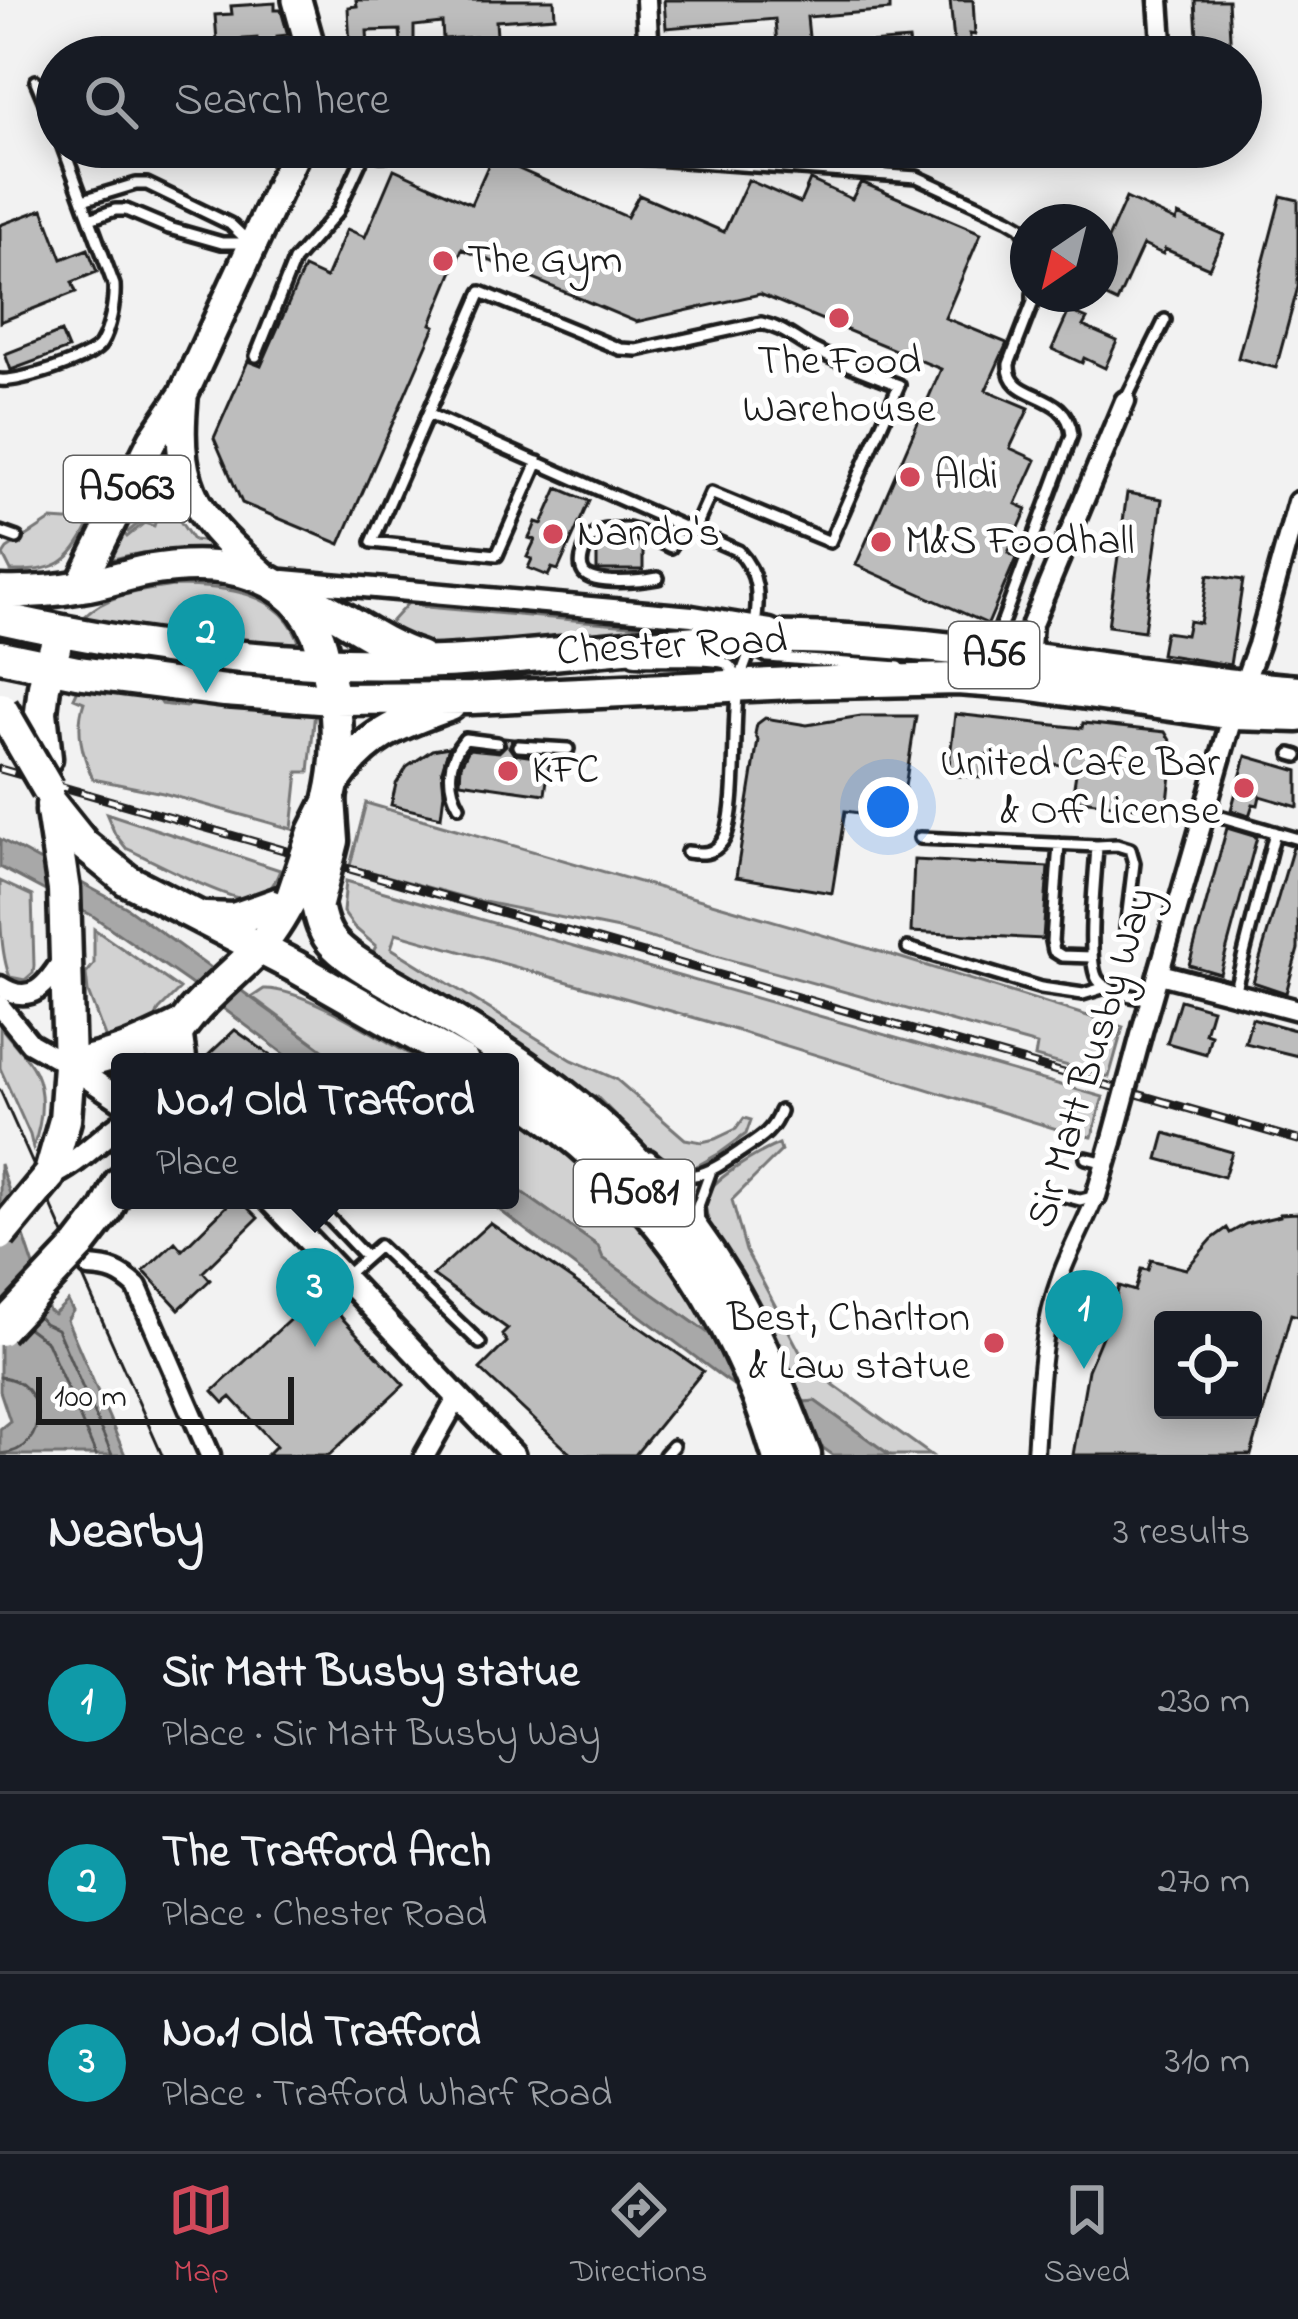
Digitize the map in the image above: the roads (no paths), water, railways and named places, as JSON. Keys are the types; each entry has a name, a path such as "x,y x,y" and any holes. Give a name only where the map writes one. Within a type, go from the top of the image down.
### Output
{"highway":[{"name":"A56","path":"79,587 134,573 216,567 276,584 328,608 382,643 441,662"},
{"path":"166,1053 180,1026 204,998 259,948 300,900 314,832 332,790 336,717 321,636 315,623 276,584"},
{"path":"0,592 79,587"},
{"path":"0,1235 49,1176 65,1120 69,1065 62,866 50,713 63,669 60,630 79,587"},
{"name":"A56","path":"0,618 60,630"},
{"name":"Chester Road","path":"60,630 209,653 325,662 441,662 755,632 1029,658 1298,716"},
{"path":"63,669 85,659 110,638"},
{"name":"A56","path":"0,656 63,669"},
{"name":"Chester Road","path":"63,669 225,692 332,698 472,698 957,680 1238,700 1298,691"},
{"name":"A56","path":"332,790 358,751 380,734 472,698"},
{"path":"0,707 84,845 127,880 447,1053"},
{"path":"196,917 234,919 300,900"},
{"name":"A5081","path":"300,900 341,951 503,1053"},
{"path":"124,1053 180,1026"},
{"path":"69,1065 111,1057"},
{"name":"A5081","path":"519,1064 632,1156 728,1282 778,1455"},
{"name":"A5081","path":"519,1096 570,1133 627,1185 675,1244 738,1324 805,1455"},
{"path":"0,1330 75,1261 111,1208"}],"main road":[{"path":"297,0 308,36"},
{"path":"316,36 320,0"},
{"name":"A5063","path":"79,587 153,439 183,395 288,168"},
{"name":"A5063","path":"183,395 180,453 189,490 205,517 238,553 276,584"}],"street":[{"path":"646,0 648,36"},
{"path":"1159,0 1162,36"},
{"path":"1029,658 1032,624 1125,401"},
{"name":"Sir Matt Busby Way","path":"1035,1455 1044,1345 1060,1276 1096,1196 1204,812 1298,502"},
{"path":"276,584 703,617 755,632"},
{"path":"0,986 17,995 32,993 65,956"},
{"path":"1160,974 1298,1010"},
{"path":"0,1006 31,1043 111,1094"},
{"path":"180,1026 184,1053"},
{"path":"49,1176 74,1165 111,1132"},
{"path":"279,1209 513,1455"},
{"path":"75,1261 125,1275 137,1287 209,1455"},
{"path":"425,1455 458,1397"}],"lane":[{"path":"0,380 33,375 102,344 114,285 71,168"},
{"path":"256,356 294,261 338,211 358,168"},
{"path":"784,168 917,177 1010,219"},
{"path":"83,200 147,184 230,224 251,244"},
{"path":"90,218 126,211 222,243 251,244"},
{"path":"538,462 497,555 372,542 481,292 620,349 637,350 761,322 899,386 830,542 711,493 694,531"},
{"path":"1001,626 1072,435 1060,408 1019,387 1009,375 1029,312"},
{"path":"1125,401 1165,320"},
{"path":"428,415 725,544 745,557 756,579 756,648 768,657 877,663 957,680"},
{"path":"658,578 601,580 585,574 580,566 592,538 601,531 635,531 671,547"},
{"path":"0,532 17,538"},
{"path":"738,686 755,632"},
{"path":"596,649 651,662 718,660 738,680 726,836 712,851 688,851"},
{"path":"459,806 450,791 453,752 465,739 497,743"},
{"path":"518,746 568,749"},
{"path":"1204,812 1298,839"},
{"path":"1234,993 1275,832"},
{"path":"920,838 1130,849 1134,863 1126,929"},
{"path":"1059,844 1054,951 1062,956 1092,957"},
{"path":"1097,846 1092,957 1097,980 1152,1000"},
{"path":"908,947 1041,988 1083,994 1106,987"},
{"path":"553,1088 572,1090 589,1099"},
{"path":"643,1149 671,1173 710,1173 775,1127 780,1112"},
{"path":"1086,1158 1106,1163"},
{"path":"700,1240 698,1206 710,1173"},
{"path":"1057,1194 1080,1201 1096,1196"},
{"path":"321,1209 366,1257"},
{"path":"344,1277 379,1246 479,1343"}],"water":[{"path":"0,839 126,907 328,1053 283,1053 93,916 0,867"},
{"path":"0,1164 49,1311 54,1314 68,1301 73,1311 67,1320 125,1455 0,1455 0,1429 10,1421 0,1391"},
{"path":"519,1190 598,1246 603,1258 805,1402 815,1401 890,1455 833,1455 498,1209 519,1209"}],"tram line":[{"path":"0,1090 162,1455"}],"railway":[{"path":"0,769 1298,1140"}],"place":[{"name":"The Gym","path":"443,261"},
{"name":"The Food Warehouse","path":"839,318"},
{"name":"Aldi","path":"910,477"},
{"name":"Nando's","path":"553,534"},
{"name":"M&S Foodhall","path":"881,542"},
{"name":"The Trafford Arch","path":"206,693"},
{"name":"KFC","path":"508,771"},
{"name":"United Cafe Bar & Off License","path":"1244,788"},
{"name":"Best, Charlton & Law statue","path":"994,1343"},
{"name":"No.1 Old Trafford","path":"315,1347"},
{"name":"Sir Matt Busby statue","path":"1084,1369"}]}
